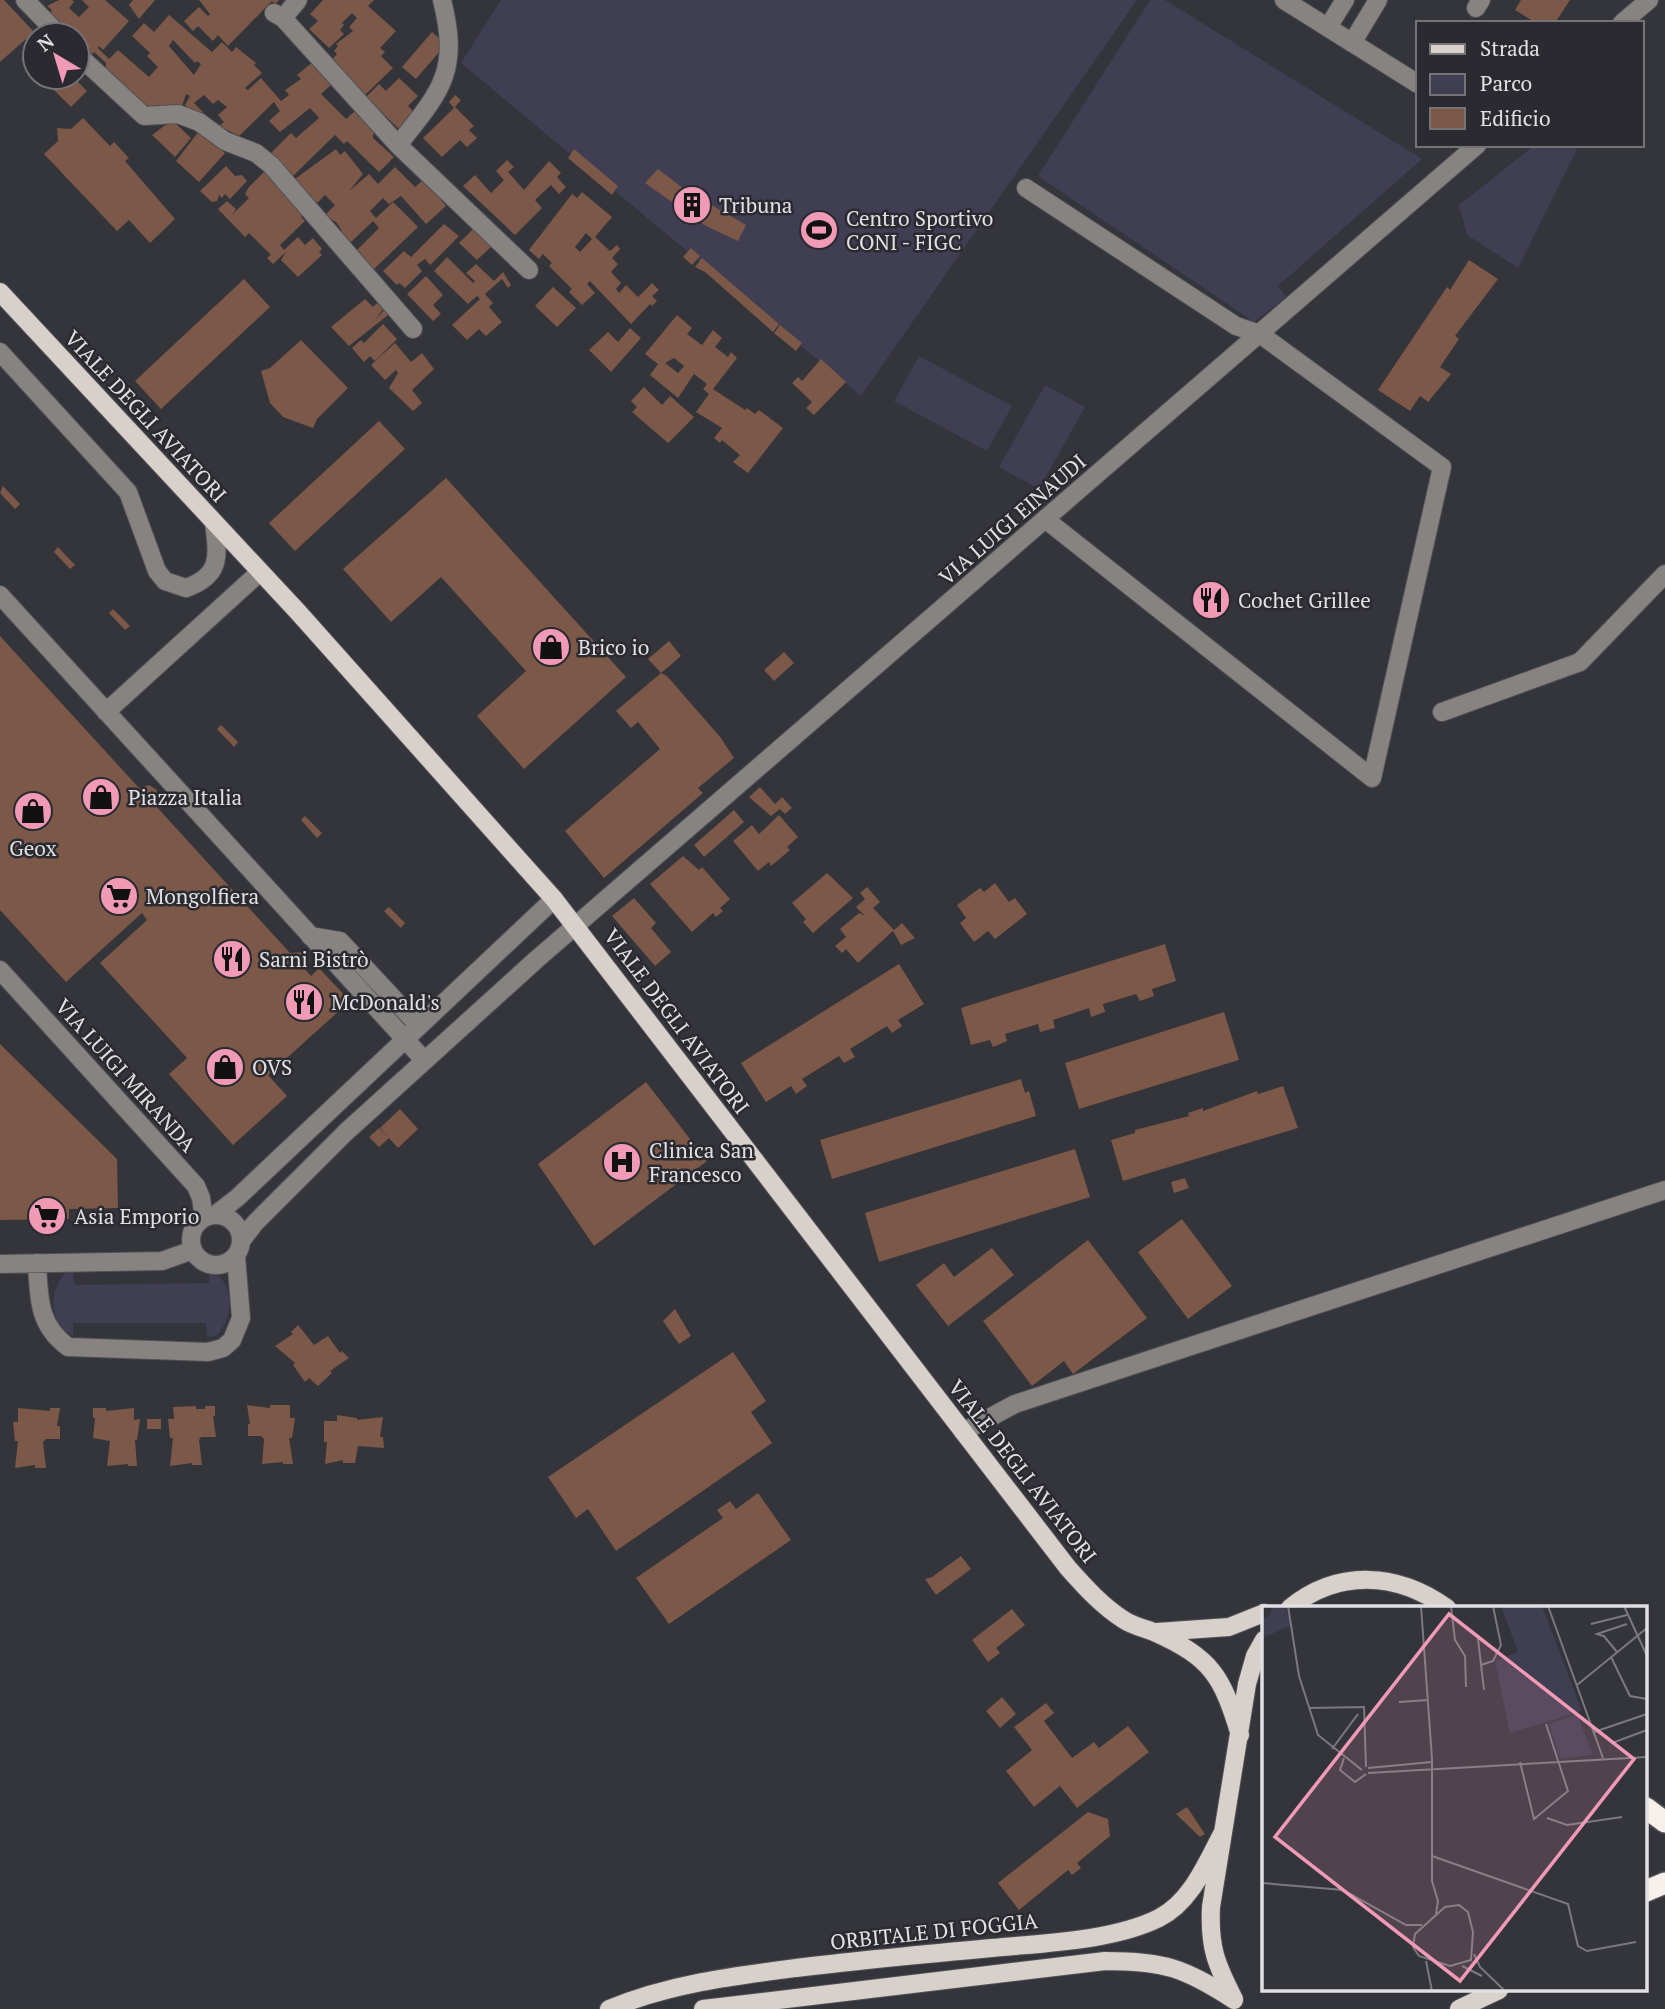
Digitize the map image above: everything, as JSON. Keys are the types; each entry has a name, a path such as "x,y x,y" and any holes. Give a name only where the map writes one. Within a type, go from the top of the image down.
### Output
{"highway":[{"path":"1648,1809 1665,1822"},
{"path":"1648,1890 1665,1883"}],"main road":[{"name":"VIALE DEGLI AVIATORI","path":"0,292 440,769 554,899 963,1432 1094,1598 1126,1621 1198,1654 1216,1672 1229,1699 1240,1735"},
{"path":"1280,1606 1331,1584 1359,1578 1386,1580 1409,1586 1444,1606"},
{"path":"1292,1606 1306,1595"},
{"name":"VIALE DEGLI AVIATORI","path":"1154,1632 1229,1627 1262,1614"},
{"name":"VIALE DEGLI AVIATORI","path":"1238,2004 1216,1965 1210,1938 1211,1907 1247,1684 1255,1656 1262,1644"},
{"name":"ORBITALE DI FOGGIA","path":"609,2009 673,1988 728,1976 1058,1942 1119,1931 1160,1918 1181,1902 1197,1881 1222,1834"},
{"path":"704,2009 1105,1961 1148,1961 1185,1970 1238,2004"},
{"path":"1459,2009 1488,1998"}],"street":[{"path":"25,0 45,21"},
{"path":"298,0 278,15 397,145 529,270"},
{"path":"397,145 435,98 448,70 450,33 442,0"},
{"path":"1284,0 1416,83"},
{"path":"1328,27 1345,0"},
{"path":"1352,43 1378,0"},
{"path":"1624,21 1649,0"},
{"path":"91,67 144,116 178,114 199,122 225,141 256,153 271,165 414,329"},
{"name":"VIA LUIGI EINAUDI","path":"575,925 1475,147"},
{"path":"1026,188 1236,326 1259,334 1442,467 1372,778 1045,519"},
{"path":"0,352 128,492 158,571 174,586 186,588 210,575 217,560 214,523"},
{"path":"106,712 260,572"},
{"path":"1442,712 1580,662 1665,573"},
{"path":"0,595 424,1060"},
{"path":"554,899 264,1172 194,1228 193,1250 197,1257 212,1265 228,1262 286,1193 424,1060 575,925"},
{"path":"310,936 340,941 419,1026"},
{"name":"VIA LUIGI MIRANDA","path":"0,970 195,1186 209,1217"},
{"path":"264,1172 286,1193"},
{"path":"963,1432 1016,1404 1665,1190"},
{"path":"37,1263 42,1319 53,1336 68,1347 208,1352 223,1349 240,1326 237,1226 231,1220 209,1217"},
{"path":"0,1264 162,1261 193,1250"}],"green space":[{"name":"Centro Sportivo CONI - FIGC","path":"501,0 1137,0 861,396 461,63"},
{"path":"1150,0 1165,0 1422,159 1278,286 1286,297 1254,322 1038,176"},
{"path":"1532,147 1578,147 1518,268 1467,235 1459,205"},
{"path":"919,356 1012,406 987,451 894,401"},
{"path":"1045,385 1085,407 1039,489 999,467"},
{"path":"68,1271 73,1272 75,1285 209,1283 209,1273 213,1271 225,1285 230,1302 229,1311 216,1336 207,1337 206,1323 73,1323 73,1336 59,1323 54,1305 57,1286"}],"building":[{"path":"0,0 4,0 24,21 21,21 21,43 0,62"},
{"path":"59,0 72,0 74,2 69,8 79,17 89,7 82,0 105,0 129,21 103,50 99,46 98,48 109,59 118,50 149,77 158,67 147,56 150,53 132,36 144,23 154,32 169,15 212,52 222,42 232,52 236,47 256,63 254,65 262,73 245,88 248,90 261,78 281,101 289,95 285,90 301,79 297,75 314,61 333,83 321,94 346,119 355,111 374,131 373,138 394,157 379,172 347,141 344,144 335,135 292,177 269,155 291,133 296,138 319,118 310,108 280,132 269,121 280,111 274,102 239,136 219,126 224,122 218,115 227,107 218,100 213,104 204,95 194,103 203,112 198,117 185,105 190,96 186,94 182,106 166,110 160,105 154,111 148,105 143,110 106,70 106,63 94,52 91,56 91,21 50,21 46,17 52,10 47,6","holes":["173,40 195,63 197,61 201,64 194,75 169,46"]},
{"path":"133,0 155,0 139,19 129,5"},
{"path":"199,0 279,0 275,4 272,1 228,46 218,35 213,41 198,26 193,31 184,21 199,7 208,16 210,14"},
{"path":"323,0 374,0 368,6 396,31 380,48 385,52 381,56 393,68 364,96 329,63 337,54 334,51 338,46 336,44 353,31 349,27 357,18 352,13 342,23 344,25 340,30 344,34 329,48 309,29 318,21 310,14"},
{"path":"1521,0 1570,0 1556,21 1533,21 1515,10"},
{"path":"432,32 446,44 416,79 402,67"},
{"path":"399,78 418,96 408,106 414,112 400,130 366,97 379,84 386,91"},
{"path":"55,91 87,91 71,107"},
{"path":"455,95 461,100 455,107 474,126 469,130 477,138 467,147 460,140 442,157 423,138 454,108 449,102"},
{"path":"83,118 110,146 114,142 129,158 125,161 175,219 150,243 129,220 117,231 44,154 58,141 57,128 71,129"},
{"path":"172,120 191,138 175,157 152,135"},
{"path":"199,131 225,153 199,182 176,161"},
{"path":"336,149 340,155 345,151 363,174 349,191 369,174 378,184 395,167 415,187 424,179 446,206 426,224 401,196 389,204 383,198 370,211 376,218 393,202 418,227 373,270 356,251 379,228 373,221 349,244 339,233 342,231 337,223 325,215 335,205 325,195 317,203 295,179"},
{"path":"574,149 618,186 612,195 568,158"},
{"path":"507,160 514,167 508,172 524,190 549,161 561,173 557,177 566,187 559,194 551,185 535,200 542,208 515,235 463,186 475,175 491,193 504,180 496,171"},
{"path":"226,166 235,176 242,175 247,181 230,199 225,194 222,198 219,195 217,201 212,202 200,191"},
{"name":"Tribuna","path":"658,169 684,189 746,225 738,241 706,226 645,183"},
{"path":"264,172 304,214 301,217 305,221 280,245 284,250 298,237 305,245 313,238 322,249 319,252 322,255 298,277 281,260 286,252 273,264 267,258 271,255 249,233 245,237 218,209 227,201 236,209 232,215 249,198 245,194 249,187"},
{"path":"582,192 612,217 595,237 610,251 617,245 620,249 612,258 618,264 611,272 621,283 616,289 619,293 626,285 638,297 652,283 659,290 652,296 657,301 652,306 650,304 631,324 590,281 587,284 595,293 582,305 569,292 572,289 549,266 552,263 543,254 539,259 529,250 572,194 577,198","holes":["586,233 592,239 580,252 575,247"]},
{"path":"444,224 459,236 430,265 425,259 417,265 422,271 405,288 399,283 397,285 383,271 404,251 411,257"},
{"path":"473,229 492,246 477,260 459,243"},
{"path":"691,248 700,256 692,265 683,257"},
{"path":"447,257 473,283 475,281 466,273 476,264 494,281 503,272 511,285 508,288 502,279 485,294 493,303 489,307 502,322 486,336 479,329 467,340 452,325 480,299 477,296 468,304 434,271"},
{"path":"702,258 779,324 773,332 705,272 695,267"},
{"path":"1469,260 1498,279 1455,336 1459,339 1440,367 1451,374 1428,402 1420,396 1410,411 1378,390 1447,287 1450,290"},
{"path":"426,276 443,295 433,305 441,314 433,321 407,294"},
{"path":"244,279 270,307 161,409 135,381"},
{"path":"553,287 576,308 557,327 535,306"},
{"path":"365,299 373,307 377,303 383,309 375,320 384,310 388,315 349,346 331,327"},
{"path":"677,315 692,328 687,334 702,345 713,330 722,338 715,347 728,357 731,352 737,358 713,389 745,410 747,408 755,414 759,410 783,428 748,473 733,462 740,455 722,440 720,443 714,438 722,428 696,412 709,394 703,389 707,384 694,374 678,398 650,375 658,364 645,354","holes":["674,358 684,366 678,373 665,363"]},
{"path":"383,324 397,339 375,361 370,356 364,362 352,348 361,340 364,343"},
{"path":"780,325 802,343 796,351 774,333"},
{"path":"630,328 641,338 611,372 589,350 608,332 618,342"},
{"path":"301,340 348,388 317,419 313,428 283,417 270,403 261,371 270,368"},
{"path":"395,343 411,362 422,353 434,369 412,390 422,403 413,411 389,388 398,373 396,370 385,380 371,365"},
{"path":"821,359 846,382 814,415 806,408 812,402 792,383 798,377 802,381"},
{"path":"644,387 662,405 670,396 694,417 668,443 632,412 637,407 631,401"},
{"path":"379,421 405,449 295,551 269,523"},
{"name":"Brico io","path":"446,478 626,677 524,769 477,716 526,671 441,577 391,622 343,569"},
{"path":"3,486 20,504 15,509 0,493"},
{"path":"58,547 75,565 70,569 54,552"},
{"path":"113,609 130,626 125,630 109,613"},
{"name":"Mongolfiera","path":"0,636 139,788 149,785 157,790 155,805 290,953 304,952 308,962 303,967 311,976 319,968 350,1001 268,1075 287,1096 233,1145 169,1074 187,1058 100,963 147,920 142,913 66,982 0,910"},
{"path":"669,641 681,656 661,673 648,659"},
{"path":"784,652 794,663 774,681 764,670"},
{"path":"661,673 667,676 721,738 734,758 698,788 703,793 604,878 565,831 660,749 638,722 631,728 616,711"},
{"path":"221,725 238,742 234,747 217,729"},
{"path":"760,787 775,804 782,797 792,808 785,814 780,809 771,816 749,797"},
{"path":"734,810 744,822 704,857 694,845"},
{"path":"779,815 798,837 787,847 790,850 771,866 769,862 758,871 733,841 752,825 759,834"},
{"path":"305,816 322,833 317,838 301,820"},
{"path":"683,856 699,870 702,867 730,899 720,908 723,911 716,917 713,913 692,932 650,884"},
{"path":"827,873 853,898 813,933 803,922 806,919 792,903"},
{"path":"995,883 1009,902 1015,898 1027,914 995,939 988,931 974,942 960,923 966,918 957,905 980,888 984,892"},
{"path":"867,887 880,902 873,908 894,930 858,963 846,949 842,953 835,946 846,937 840,929 859,913 865,916 856,907 865,899 860,893"},
{"path":"634,898 656,923 651,928 671,952 655,966 612,916"},
{"path":"389,907 405,923 401,928 384,911"},
{"path":"902,923 915,938 901,945 893,931"},
{"path":"1165,944 1176,981 1152,989 1154,996 1140,1001 1136,994 1103,1004 1105,1012 1091,1017 1089,1008 1053,1020 1055,1028 1040,1032 1038,1024 1005,1034 1007,1041 993,1047 990,1040 971,1045 961,1008"},
{"path":"899,964 924,1004 898,1020 902,1026 892,1033 887,1026 850,1049 855,1057 844,1063 839,1056 802,1079 807,1086 796,1094 791,1086 766,1102 741,1063"},
{"path":"1224,1012 1239,1060 1079,1109 1065,1063"},
{"path":"0,1044 117,1159 118,1208 69,1209 69,1219 0,1220"},
{"path":"1021,1079 1025,1093 1029,1091 1036,1116 832,1179 820,1140"},
{"name":"Clinica San Francesco","path":"646,1082 707,1161 594,1246 538,1164"},
{"path":"1283,1086 1298,1128 1123,1181 1111,1140 1257,1091 1258,1094"},
{"path":"400,1109 418,1129 398,1148 380,1128"},
{"path":"379,1128 389,1138 379,1147 369,1137"},
{"path":"1075,1149 1090,1197 879,1262 865,1213"},
{"path":"1185,1178 1189,1188 1174,1193 1171,1182"},
{"path":"1182,1219 1232,1286 1188,1319 1138,1252"},
{"path":"1088,1240 1147,1318 1073,1374 1064,1361 1032,1386 983,1321"},
{"path":"992,1248 1014,1275 948,1326 916,1285 944,1263 954,1277"},
{"path":"675,1309 691,1336 679,1344 663,1321"},
{"path":"298,1325 314,1345 328,1336 340,1353 342,1351 349,1358 330,1371 332,1373 318,1386 309,1378 305,1382 293,1365 295,1363 275,1346 293,1334 291,1332"},
{"path":"733,1352 766,1401 751,1412 772,1443 616,1551 588,1509 576,1518 548,1477"},
{"path":"247,1405 270,1408 270,1405 290,1405 290,1418 295,1418 292,1438 289,1438 293,1464 262,1464 264,1439 261,1436 248,1436 250,1424"},
{"path":"196,1406 196,1409 205,1409 205,1406 215,1406 213,1416 216,1437 201,1437 199,1440 202,1465 192,1463 170,1466 173,1438 170,1438 168,1419 174,1419 173,1407"},
{"path":"18,1408 50,1411 50,1408 60,1408 57,1426 60,1426 60,1439 46,1439 43,1442 46,1468 35,1468 35,1465 15,1468 18,1441 15,1441 13,1422 18,1422"},
{"path":"93,1408 106,1408 106,1411 134,1408 134,1420 140,1419 135,1440 137,1466 107,1466 110,1441 93,1438"},
{"path":"337,1415 357,1420 383,1417 380,1437 383,1437 384,1448 358,1446 355,1463 343,1463 343,1460 325,1464 327,1442 324,1442 324,1421 337,1421"},
{"path":"147,1419 161,1419 161,1429 147,1429"},
{"path":"758,1493 791,1540 669,1624 636,1578 723,1518 717,1510 730,1501 736,1509"},
{"path":"961,1556 971,1569 936,1595 925,1579"},
{"path":"1012,1609 1025,1625 996,1648 1000,1653 988,1662 972,1640"},
{"path":"1002,1697 1016,1714 1000,1728 986,1711"},
{"path":"1046,1703 1054,1713 1044,1721 1072,1758 1094,1742 1099,1748 1128,1726 1149,1752 1077,1808 1060,1786 1034,1807 1006,1771 1032,1750 1014,1727"},
{"path":"1187,1807 1205,1834 1200,1837 1176,1814"},
{"path":"1088,1812 1108,1819 1110,1836 1077,1863 1081,1868 1072,1875 1068,1870 1019,1910 998,1883"}],"place":[{"name":"Tribuna","path":"692,205"},
{"name":"Centro Sportivo CONI - FIGC","path":"819,230"},
{"name":"Cochet Grillee","path":"1211,600"},
{"name":"Brico io","path":"551,647"},
{"name":"Piazza Italia","path":"101,797"},
{"name":"Geox","path":"33,811"},
{"name":"Mongolfiera","path":"119,896"},
{"name":"Sarni Bistrò","path":"232,959"},
{"name":"McDonald's","path":"304,1002"},
{"name":"OVS","path":"225,1067"},
{"name":"Clinica San Francesco","path":"622,1162"},
{"name":"Asia Emporio","path":"47,1216"}]}
